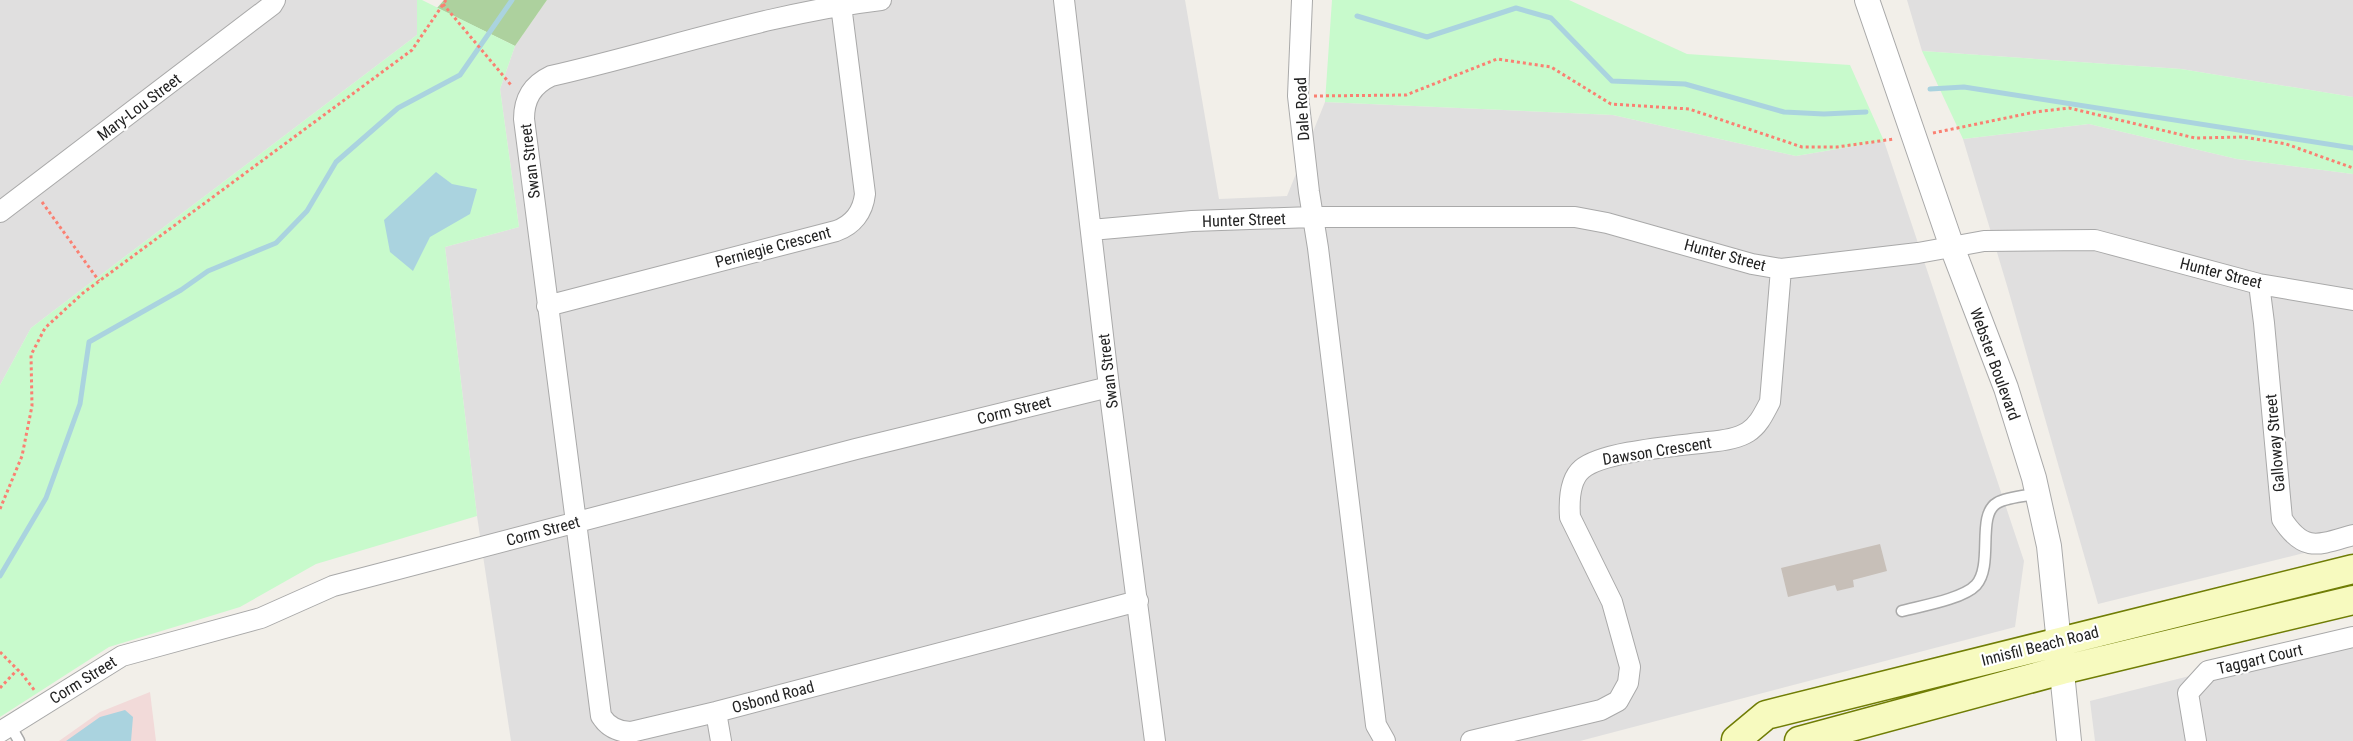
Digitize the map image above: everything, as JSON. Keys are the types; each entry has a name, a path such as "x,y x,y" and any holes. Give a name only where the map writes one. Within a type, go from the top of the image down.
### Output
{"main road":[{"name":"Innisfil Beach Road","path":"1737,741 1766,715 2353,569"},
{"name":"Innisfil Beach Road","path":"1798,741 2062,670 2353,600"}],"street":[{"name":"Mary-Lou Street","path":"0,212 272,5 275,0"},
{"name":"Swan Street","path":"576,522 524,119 526,101 536,86 551,76 719,33 841,5 881,0"},
{"name":"Swan Street","path":"1064,0 1109,387 1155,741"},
{"name":"Dale Road","path":"1302,0 1298,96 1313,218"},
{"name":"Webster Boulevard","path":"1867,0 1952,247 2006,388 2037,494 2049,546 2069,741"},
{"name":"Perniegie Crescent","path":"547,306 836,231 854,220 862,209 866,194 841,5"},
{"name":"Hunter Street","path":"1091,230 1192,221 1575,217 1607,223 1752,264 1781,269 1984,241 2095,240 2259,284 2353,300"},
{"path":"1313,218 1376,725 1385,741"},
{"name":"Dawson Crescent","path":"1472,741 1601,710 1617,701 1628,682 1630,667 1612,602 1570,517 1569,503 1573,486 1580,470 1594,462 1647,451 1728,440 1748,432 1761,420 1770,402 1781,269"},
{"name":"Galloway Street","path":"2259,284 2282,519 2292,534 2305,542 2322,544 2353,535"},
{"name":"Corm Street","path":"10,733 45,704 122,656 261,618 333,586 856,449 1109,387"},
{"name":"Osbond Road","path":"576,522 599,708 604,720 615,729 629,732 716,712 1138,601"},
{"name":"Taggart Court","path":"2196,741 2188,693 2208,671 2353,637"},
{"path":"716,712 721,741"}],"lane":[{"path":"1902,611 1965,593 1975,586 1985,567 1988,517 1994,505 2000,501 2037,494"}],"path":[{"path":"0,509 22,456 32,406 31,355 45,328 83,293 412,51 446,0"},
{"path":"443,4 511,85"},
{"path":"1298,96 1406,95 1497,59 1551,67 1611,104 1689,109 1802,147 1837,147 1914,137 2035,112 2069,108 2195,138 2244,137 2286,144 2353,168"},
{"path":"32,188 99,281"},
{"path":"0,652 18,669 45,704"},
{"path":"0,688 18,669"}],"shaded area":[{"path":"0,0 417,0 417,35 31,328 0,385"},
{"path":"547,0 1185,0 1219,199 1287,196 1325,102 1613,115 1796,156 1884,141 2024,561 2015,627 1580,741 511,741 477,516 445,247 519,227 500,89 515,46"},
{"path":"1907,0 2353,0 2353,97 2181,69 1922,51"},
{"path":"2089,124 2237,159 2353,174 2353,541 2098,604 1963,139"},
{"path":"2353,635 2353,741 2095,741 2090,701"},
{"path":"150,692 156,741 59,741 100,712"}],"green space":[{"path":"417,0 422,0 515,46 500,89 519,227 445,247 477,516 316,564 240,607 109,647 0,717 0,385 31,328 417,35"},
{"path":"444,0 547,0 515,46 437,8"},
{"path":"1332,0 1569,0 1687,54 1850,65 1884,141 1796,156 1613,115 1325,102"},
{"path":"1922,51 2181,69 2353,97 2353,174 2237,159 2089,124 1963,139"}],"water":[{"path":"436,172 452,184 477,189 470,214 430,237 413,271 390,252 384,220"},
{"path":"125,710 133,717 131,741 66,741 100,717"}],"building":[{"path":"1880,544 1887,571 1853,580 1854,587 1837,591 1835,585 1788,597 1781,568"}],"waterway":[{"path":"0,576 46,498 80,404 89,342 181,290 208,271 276,243 307,211 336,162 398,108 460,75 512,0"},
{"path":"1357,16 1427,37 1516,8 1551,18 1612,81 1685,84 1784,112 1824,114 1866,112"},
{"path":"1930,89 1964,87 2353,148"}]}
